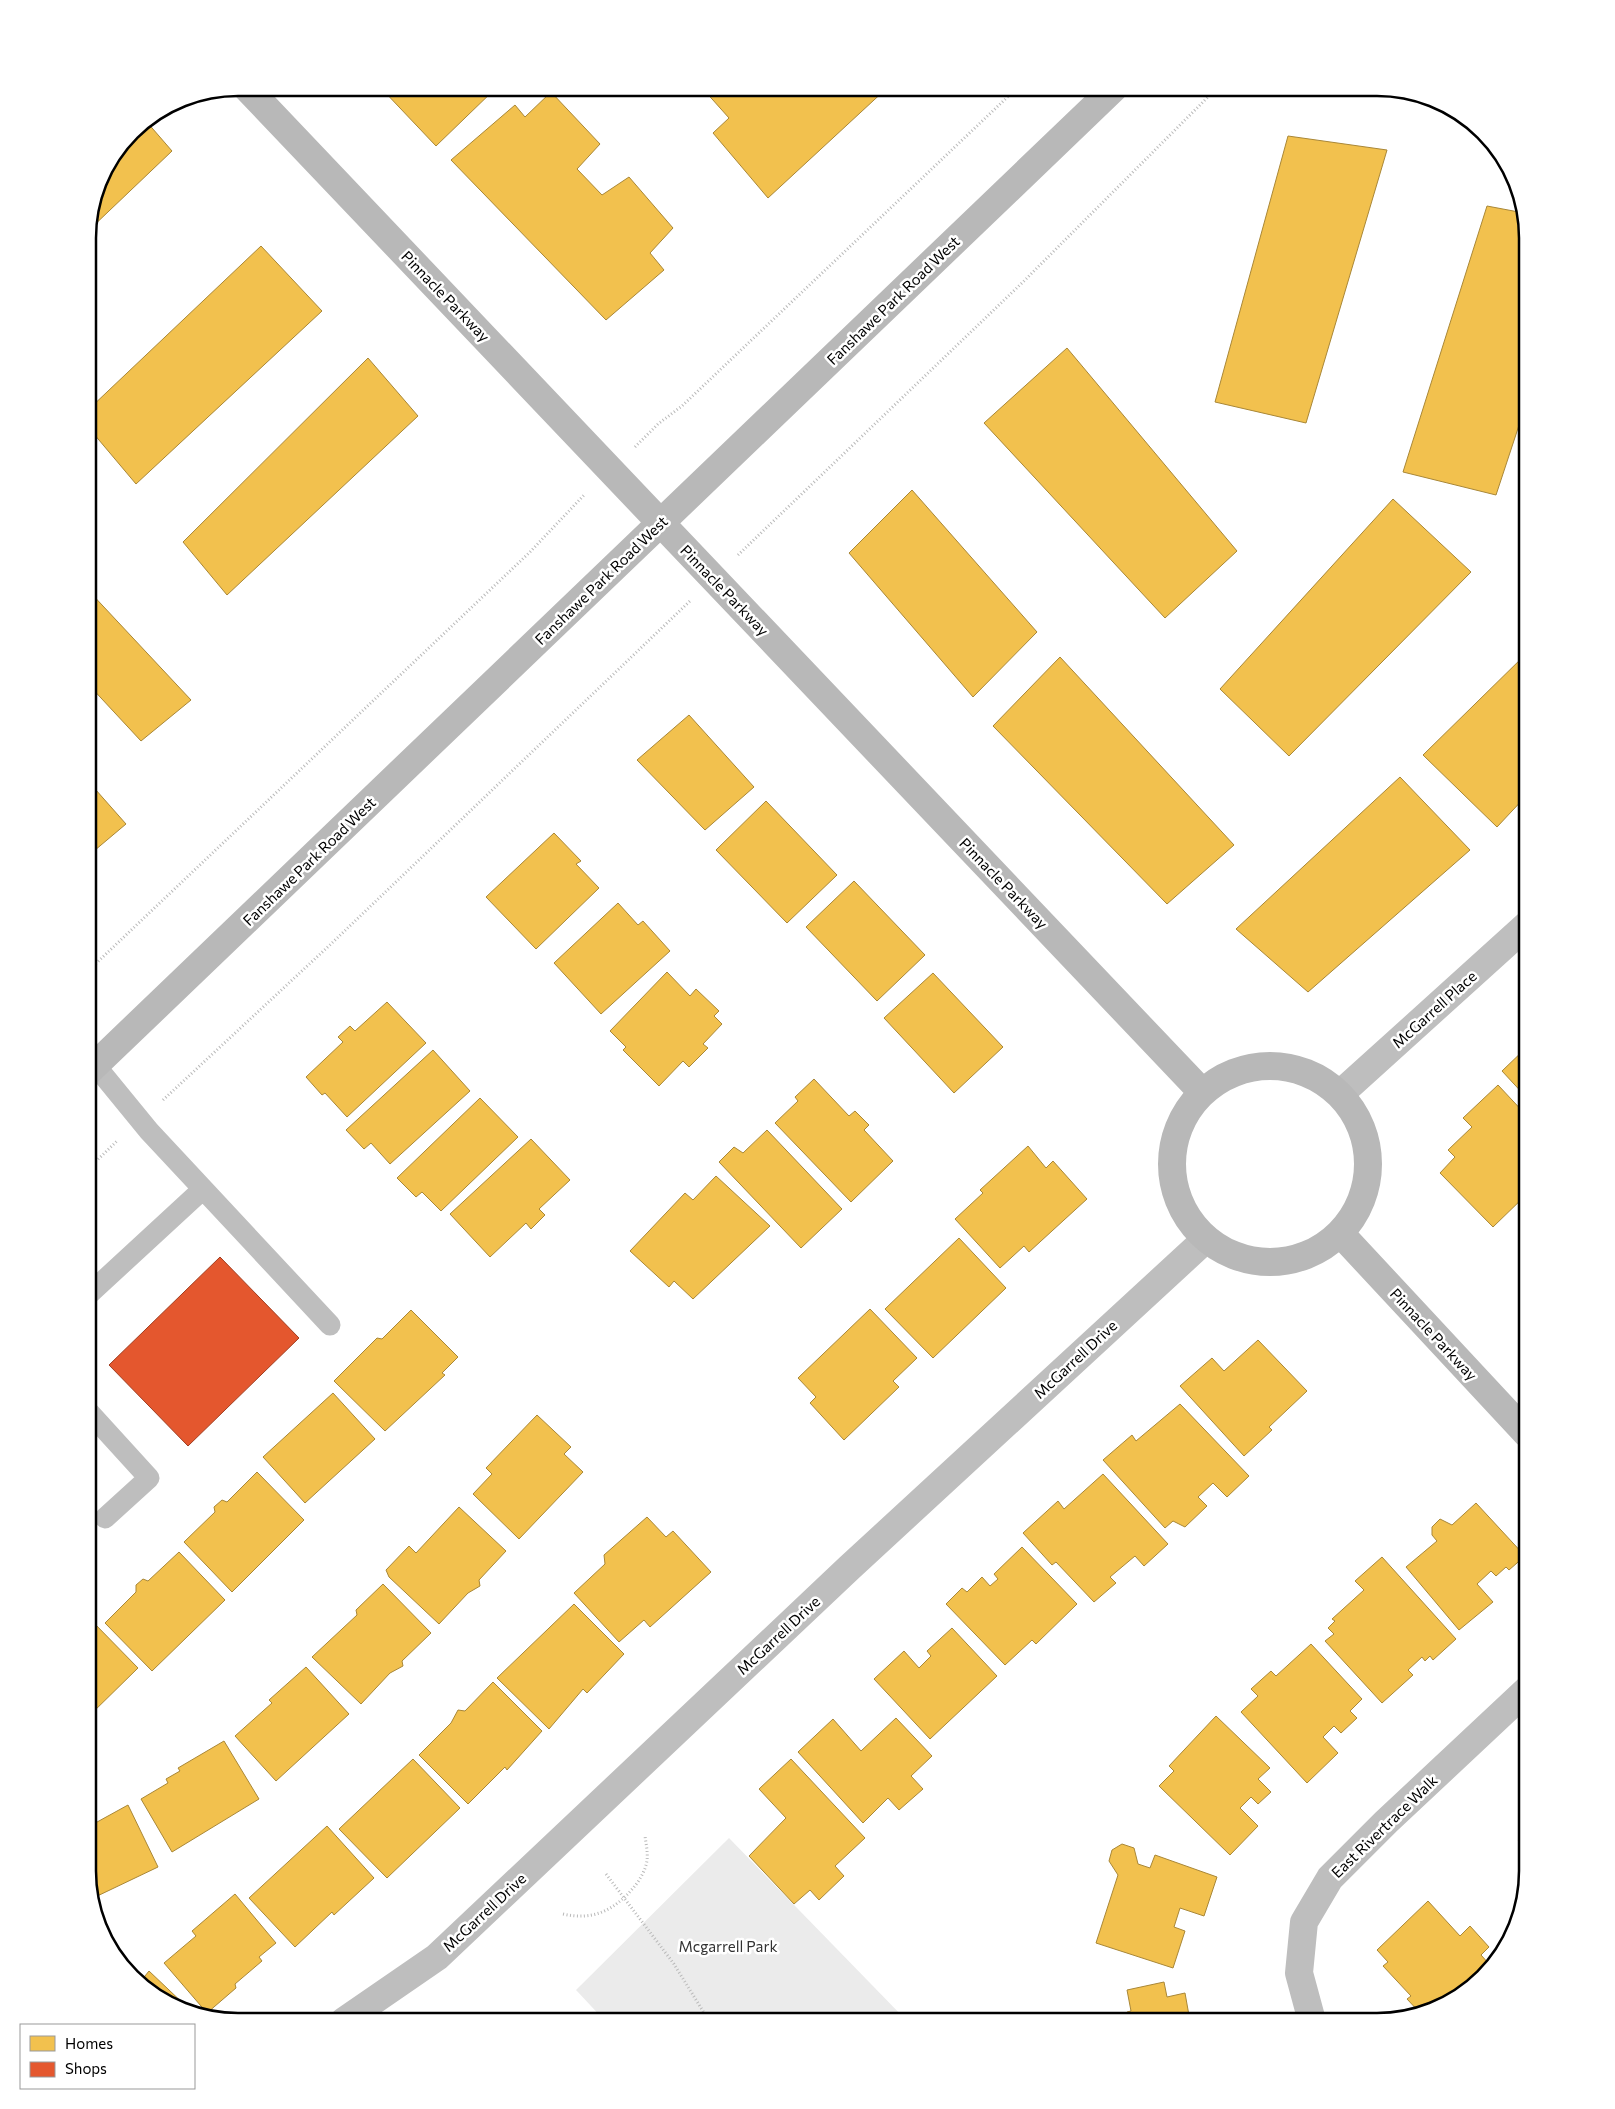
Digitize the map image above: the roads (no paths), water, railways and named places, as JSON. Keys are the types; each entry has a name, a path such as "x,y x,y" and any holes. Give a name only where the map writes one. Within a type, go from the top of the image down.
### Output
{"street":[{"name":"Pinnacle Parkway","path":"256,97 1202,1092"},
{"name":"Fanshawe Park Road West","path":"96,1064 1105,97"},
{"name":"McGarrell Place","path":"1340,1094 1519,933"},
{"path":"1276,1065 1312,1074 1340,1094 1365,1134 1369,1169 1360,1205 1340,1233 1305,1256 1279,1262 1245,1259 1206,1239 1192,1224 1176,1193 1172,1160 1186,1113 1202,1092 1242,1069 1276,1065"},
{"name":"Pinnacle Parkway","path":"1340,1233 1519,1424"},
{"name":"McGarrell Drive","path":"357,2013 437,1957 849,1568 1206,1239"},
{"name":"East Rivertrace Walk","path":"1310,2013 1300,1973 1304,1922 1330,1878 1386,1822 1519,1698"}],"lane":[{"path":"96,1075 330,1325"},
{"path":"96,1287 203,1190"},
{"path":"96,1420 149,1478 105,1518"}],"park label":[{"name":"Mcgarrell Park","path":"728,1946"}]}
